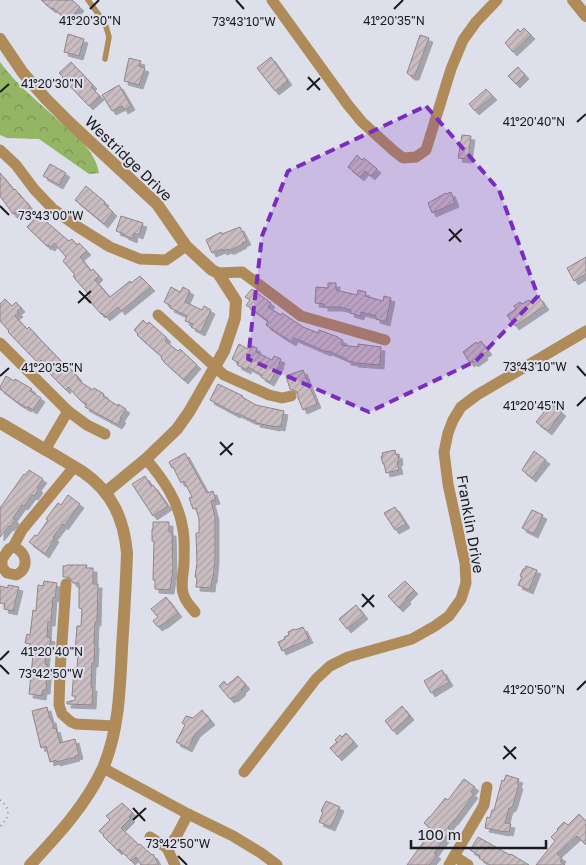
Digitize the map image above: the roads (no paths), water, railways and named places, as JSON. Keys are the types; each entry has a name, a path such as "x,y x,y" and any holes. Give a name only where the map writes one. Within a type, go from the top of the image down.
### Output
{"street":[{"path":"272,0 362,122 403,158 416,157 426,150 451,69 463,40 476,22 497,0"},
{"path":"573,0 586,16"},
{"name":"Westridge Drive","path":"0,39 23,73 46,99 157,204 186,246 212,270 218,273 236,301 235,318 224,351 189,412 177,429 146,459 106,492"},
{"path":"0,150 16,165 34,189 53,209 110,247 140,259 166,260 186,246"},
{"path":"218,273 242,272 301,316 385,340"},
{"path":"158,315 224,375 268,395 282,398 291,396"},
{"name":"Franklin Drive","path":"244,772 316,679 330,666 348,657 412,639 448,616 461,600 466,583 465,563 448,484 444,452 453,420 461,407 477,395 586,331"},
{"path":"0,343 68,411 87,425 106,434"},
{"path":"45,450 68,411"},
{"path":"0,423 90,477 106,492 121,521 128,553 119,701 109,751 103,768 80,808 30,865"},
{"path":"146,459 162,478 175,502 183,530 184,563 182,588 184,598 195,612"},
{"path":"13,547 22,530 74,467"},
{"path":"66,584 60,671 59,705 62,714 76,724 115,726"},
{"path":"103,768 233,836 261,852 277,865"},
{"path":"468,865 451,860 484,805 487,788"},
{"path":"167,848 176,837 188,814"},
{"path":"150,837 167,848 175,865"}],"lane":[{"path":"88,0 105,23 109,37 105,59"}]}
